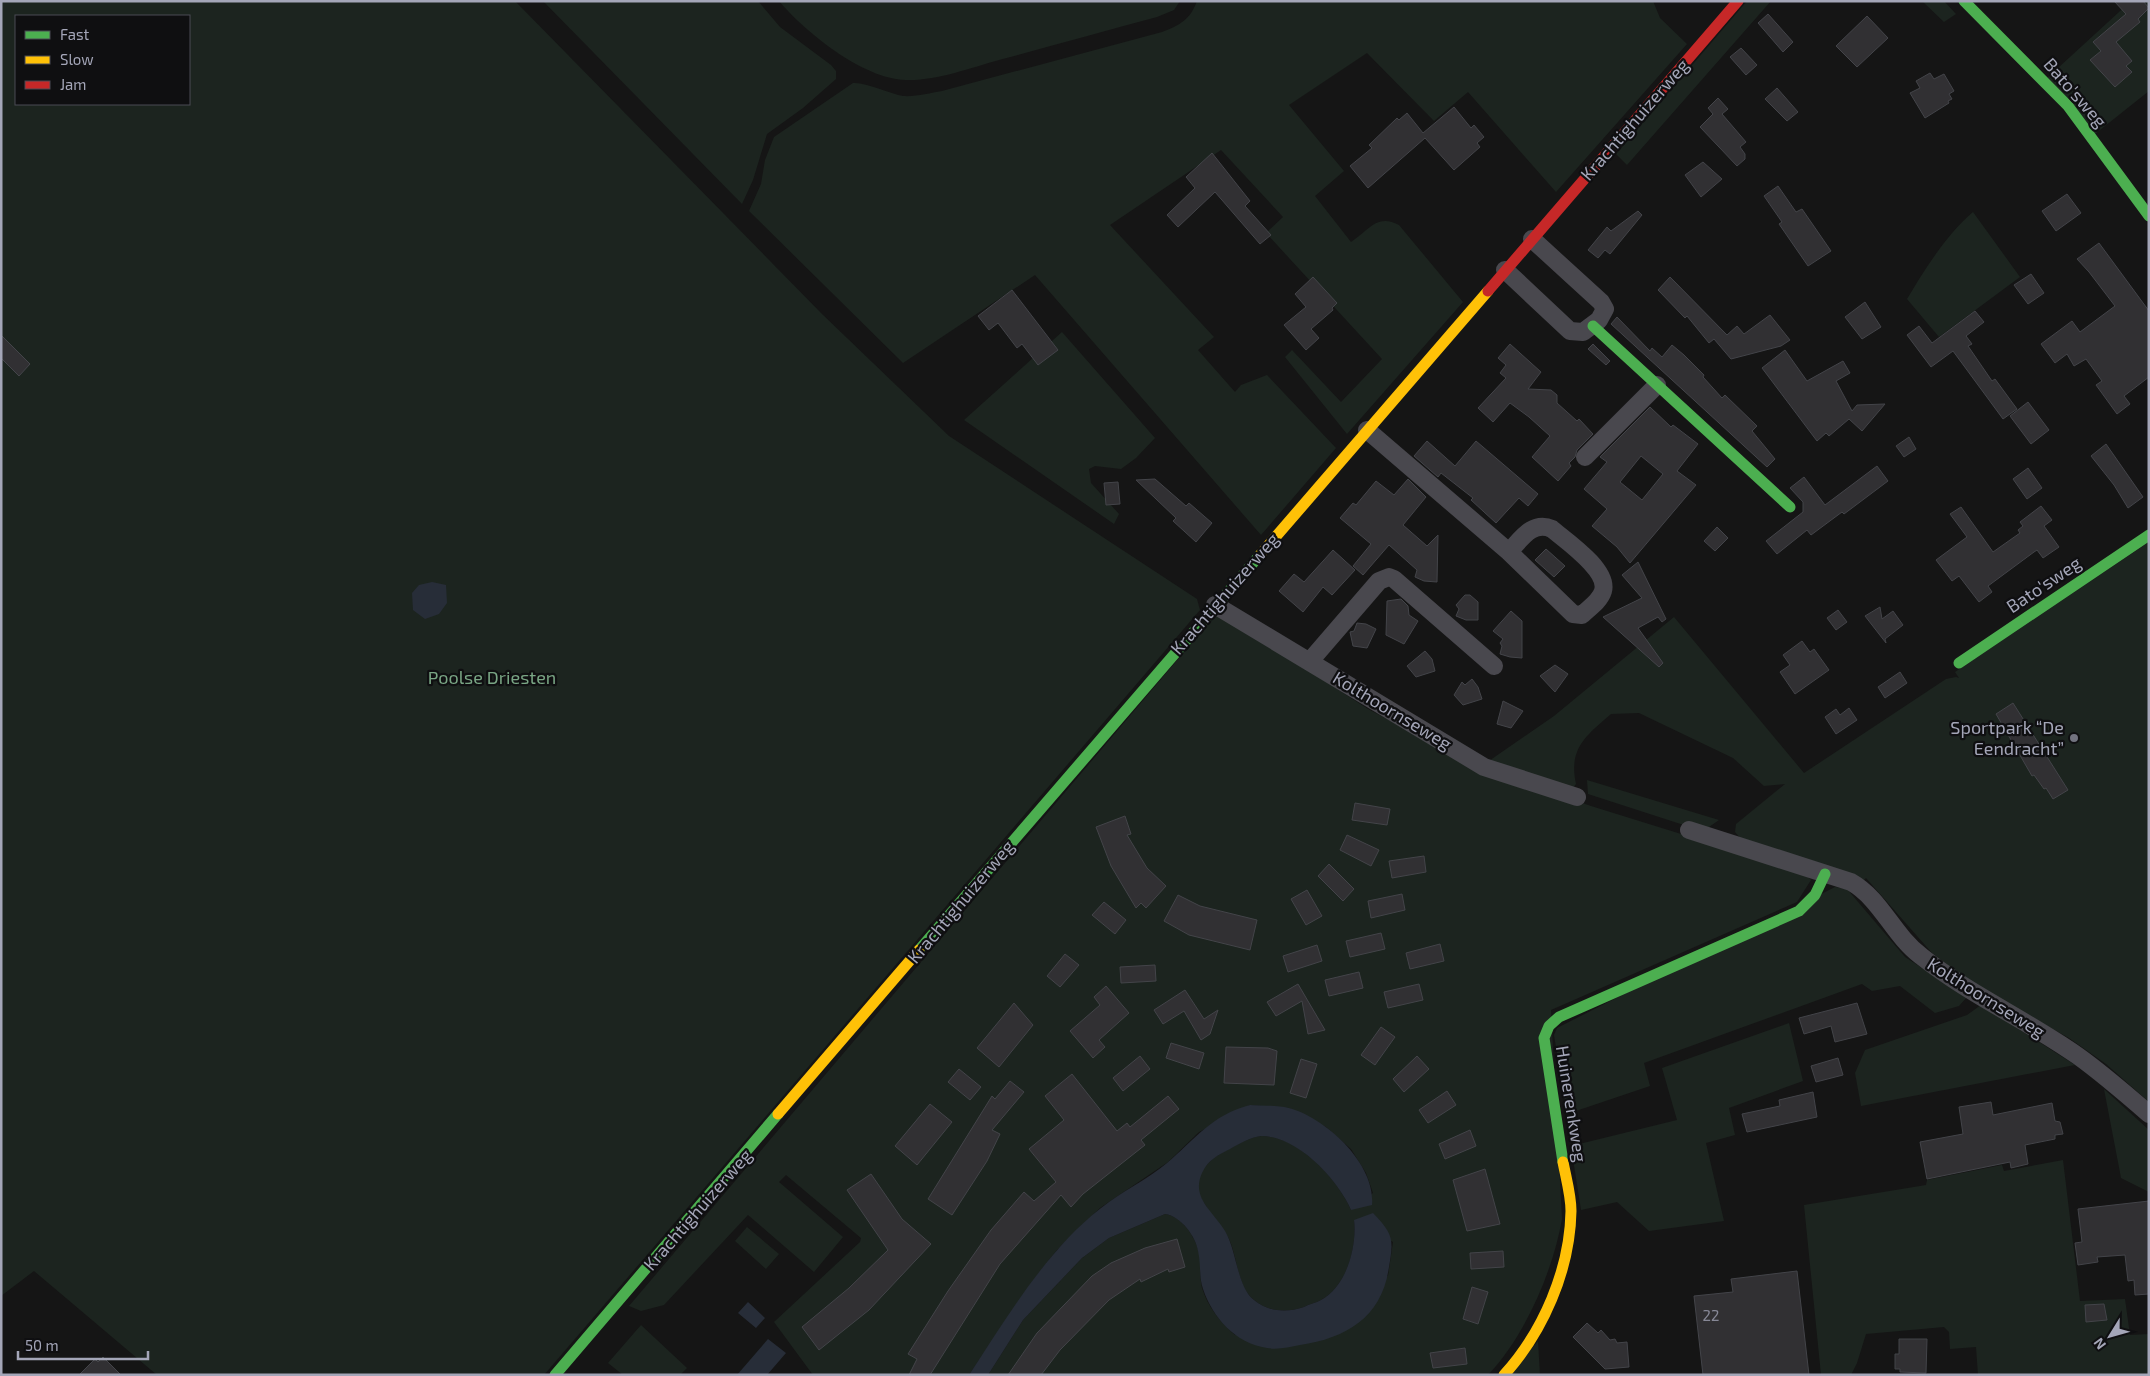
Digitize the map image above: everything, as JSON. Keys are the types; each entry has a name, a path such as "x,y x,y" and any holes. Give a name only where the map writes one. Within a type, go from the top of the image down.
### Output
{"street":[{"name":"Krachtighuizerweg","path":"555,1375 1215,605 1738,1"},
{"name":"Bato'sweg","path":"1964,1 2068,106 2149,216"},
{"path":"1506,270 1570,331 1583,332 1593,326 1605,312 1604,306 1532,239"},
{"path":"1593,326 1790,507"},
{"path":"1586,457 1657,385"},
{"path":"1367,430 1509,552 1575,616 1582,615 1598,599 1603,591 1603,583 1592,563 1552,529 1545,526 1534,528 1527,532 1509,552"},
{"name":"Bato'sweg","path":"1959,663 2149,536"},
{"path":"1310,661 1379,582 1389,578 1394,579 1494,666"},
{"name":"Kolthoornseweg","path":"1215,605 1484,767 1577,797"},
{"name":"Kolthoornseweg","path":"1689,830 1851,882 1864,890 1897,932 1918,954 1977,996 2078,1056 2149,1114"},
{"name":"Huinerenkweg","path":"1504,1375 1532,1339 1543,1319 1567,1247 1570,1228 1571,1210 1544,1038 1546,1029 1559,1017 1799,911 1809,904 1817,893 1825,874"}],"green space":[{"name":"Poolse Driesten","path":"1,1 515,1 822,314 949,436 1197,599 1200,610 544,1375 157,1375 34,1271 1,1296"},
{"path":"543,1 758,1 780,27 831,65 836,71 836,79 803,108 767,134 753,180 742,204"},
{"path":"779,1 1180,1 1174,10 1157,17 953,73 917,80 906,80 889,78 872,72 836,52 804,26"},
{"path":"1197,1 1653,1 1660,18 1687,44 1556,192 1468,92 1434,121 1367,53 1289,105 1344,171 1315,196 1351,242 1368,228 1379,222 1385,221 1399,225 1463,302 1347,434 1285,357 1292,350 1341,402 1382,359 1266,233 1283,217 1221,150 1110,225 1214,337 1198,350 1235,392 1241,385 1267,375 1336,448 1261,535 1035,275 903,363 749,211 761,184 765,160 774,137 853,83 864,84 903,96 942,91 1162,32 1184,21 1191,13"},
{"path":"1747,1 1771,1 1627,165 1616,154"},
{"path":"1922,1 1944,1 1956,14 1944,22"},
{"path":"2131,1 2149,1 2149,91 2095,134 2046,79"},
{"path":"1973,212 2020,277 1939,337 1907,299 1945,242"},
{"path":"1062,332 1155,438 1136,458 1121,469 1095,466 1089,469 1091,483 1119,514 1114,524 964,420"},
{"path":"2149,542 2149,1102 2106,1064 2069,1038 1972,984 1932,953 1866,878 1863,881 1744,842 1735,832 1736,824 1785,784 1764,786 1733,758 1639,713 1611,714 1587,736 1577,752 1574,772 1576,784 1572,789 1486,763 1554,716 1674,617 1804,773 1946,679 1959,678 1955,672"},
{"path":"1218,612 1368,709 1480,768 1591,806 1803,872 1811,880 1797,902 1551,1010 1562,1219 1552,1260 1535,1302 1514,1341 1488,1375 988,1375 1023,1320 1082,1258 1109,1238 1165,1214 1181,1222 1193,1238 1199,1254 1202,1288 1208,1302 1224,1325 1235,1335 1388,1276 1393,1242 1354,1220 1355,1231 1352,1253 1344,1276 1330,1294 1304,1307 1284,1311 1266,1307 1248,1294 1240,1278 1231,1243 1198,1192 1198,1181 1202,1171 1214,1158 1252,1138 1261,1136 1275,1138 1289,1143 1315,1161 1337,1186 1351,1210 1373,1193 1366,1173 1351,1149 1326,1127 1289,1108 1250,1105 1199,1132 1168,1162 1100,1208 1057,1250 1038,1274 969,1375 813,1375 774,1322 860,1242 861,1238 786,1175 779,1182 843,1237 814,1272 748,1215 664,1305 641,1311 629,1306"},
{"path":"1587,780 1719,820 1709,827 1693,828 1588,794"},
{"path":"1835,887 1847,889 1905,957 1967,997 1959,1006 1935,1013 1900,986 1872,991 1862,984 1644,1063 1650,1086 1567,1114 1554,1035 1557,1028"},
{"path":"1981,1005 2075,1065 1861,1106 1855,1073 1865,1050 1967,1015"},
{"path":"1789,1023 1803,1081 1729,1108 1735,1135 1706,1143 1724,1221 1649,1231 1617,1202 1581,1210 1571,1146 1677,1120 1662,1068"},
{"path":"2104,1089 2149,1130 2149,1192 2121,1178"},
{"path":"2063,1160 2080,1301 2125,1299 2130,1335 2149,1334 2149,1375 1978,1375 1976,1347 1950,1349 1949,1332 1944,1327 1866,1334 1857,1363 1851,1375 1821,1375 1804,1205 1926,1185 1927,1180 2002,1165 2004,1171"},
{"path":"747,1227 779,1254 766,1269 735,1241"},
{"path":"641,1325 687,1368 680,1375 623,1375 608,1363"},
{"path":"1538,1341 1540,1375 1510,1375"}],"shaded area":[{"path":"432,582 446,585 447,603 439,614 425,619 413,610 412,593 419,585"},
{"path":"1250,1105 1289,1108 1303,1113 1333,1132 1357,1159 1366,1174 1371,1189 1372,1205 1351,1210 1327,1173 1289,1143 1275,1138 1261,1136 1253,1138 1217,1156 1204,1168 1199,1182 1199,1190 1204,1204 1229,1239 1244,1287 1254,1300 1272,1309 1284,1311 1297,1309 1321,1300 1330,1294 1344,1275 1354,1242 1354,1220 1373,1213 1385,1226 1390,1237 1391,1258 1385,1284 1379,1299 1360,1322 1333,1337 1288,1347 1267,1348 1245,1341 1227,1328 1207,1300 1200,1276 1197,1245 1191,1234 1177,1219 1165,1214 1109,1238 1082,1258 1023,1320 988,1375 969,1375 1029,1286 1062,1244 1081,1225 1109,1202 1167,1163 1215,1121 1237,1109"},
{"path":"748,1302 765,1318 756,1328 738,1313"},
{"path":"768,1339 786,1353 767,1375 737,1375"}],"building":[{"path":"2114,1 2143,1 2149,8 2138,19 2140,22 2116,42 2132,61 2126,66 2132,72 2115,87 2090,60 2101,51 2093,42 2126,14"},
{"path":"1768,14 1793,42 1783,52 1758,23"},
{"path":"1867,16 1888,38 1857,67 1836,46"},
{"path":"1741,48 1757,65 1746,75 1730,57"},
{"path":"1930,73 1934,79 1944,74 1954,91 1949,94 1952,99 1948,101 1949,103 1925,118 1910,93 1920,88 1916,81"},
{"path":"1777,88 1798,112 1787,121 1765,99"},
{"path":"1718,98 1728,109 1722,114 1746,142 1740,147 1745,154 1745,159 1737,166 1700,127 1713,114 1708,108"},
{"path":"1454,107 1471,128 1474,125 1484,137 1477,143 1480,147 1454,170 1425,138 1368,188 1350,166 1372,148 1369,145 1397,118 1399,120 1407,113 1423,133"},
{"path":"1212,153 1250,201 1245,206 1271,235 1260,244 1215,192 1178,227 1167,215 1195,188 1186,177"},
{"path":"1703,162 1722,179 1701,197 1685,175"},
{"path":"1778,186 1796,212 1802,209 1831,251 1808,266 1779,224 1782,222 1764,196"},
{"path":"2067,194 2081,213 2056,231 2042,211"},
{"path":"1638,211 1642,215 1610,254 1605,250 1598,258 1588,250 1607,227 1611,231"},
{"path":"2099,243 2149,311 2149,377 2124,396 2130,404 2117,414 2096,385 2102,381 2086,359 2074,366 2067,354 2055,363 2041,344 2072,321 2080,332 2115,306 2077,259"},
{"path":"2031,274 2044,293 2028,304 2014,285"},
{"path":"1313,277 1337,303 1332,308 1333,310 1311,329 1319,338 1306,350 1284,325 1306,307 1295,294"},
{"path":"1670,277 1727,335 1737,326 1744,334 1770,315 1790,340 1781,346 1731,359 1714,339 1709,343 1687,316 1685,318 1658,290"},
{"path":"1012,290 1058,350 1038,365 1022,344 1017,348 998,323 989,330 978,316"},
{"path":"1865,302 1881,327 1862,339 1845,317"},
{"path":"1975,311 1984,322 1966,336 1972,344 1968,346 1992,381 1995,379 2017,409 2003,419 1953,351 1931,367 1907,335 1919,326 1932,343"},
{"path":"1617,317 1650,351 1652,348 1662,357 1672,345 1684,355 1704,375 1703,377 1722,398 1725,395 1757,426 1752,431 1775,459 1767,467 1611,324"},
{"path":"1,335 30,364 19,376 1,358"},
{"path":"1510,344 1541,372 1528,389 1551,390 1557,395 1557,403 1577,421 1579,419 1593,434 1577,450 1575,457 1569,463 1571,466 1558,481 1532,457 1550,436 1510,403 1493,422 1478,408 1506,378 1500,373 1506,365 1498,358"},
{"path":"1593,344 1610,361 1606,365 1588,349"},
{"path":"1785,350 1807,381 1843,361 1850,373 1836,381 1852,411 1857,405 1885,404 1862,431 1849,419 1829,436 1826,433 1817,441 1762,368"},
{"path":"2028,402 2049,430 2031,444 2010,416"},
{"path":"1650,407 1671,427 1673,425 1698,444 1677,471 1696,485 1630,563 1617,547 1592,526 1607,509 1584,489 1607,462 1600,457","holes":["1641,456 1663,474 1642,500 1620,482"]},
{"path":"1909,437 1916,449 1904,457 1896,446"},
{"path":"1427,441 1455,466 1476,441 1538,494 1528,506 1519,498 1496,523 1471,500 1473,498 1441,473 1438,477 1414,456"},
{"path":"2106,444 2143,497 2128,508 2114,485 2091,456"},
{"path":"1877,466 1888,481 1844,514 1842,512 1811,535 1807,530 1777,554 1766,541 1803,512 1803,502 1790,488 1804,477 1825,505"},
{"path":"2028,468 2042,488 2027,499 2013,479"},
{"path":"1155,479 1186,506 1189,503 1212,523 1196,542 1173,521 1176,518 1136,480"},
{"path":"1408,479 1426,497 1403,525 1427,546 1438,535 1437,582 1424,581 1415,577 1417,570 1389,545 1363,575 1353,566 1371,544 1340,518 1353,503 1356,505 1376,481 1394,495"},
{"path":"1118,482 1120,504 1106,505 1104,483"},
{"path":"2041,506 2052,520 2044,526 2059,547 2043,558 2037,550 2034,552 1988,586 1992,592 1979,602 1959,576 1952,581 1936,560 1967,537 1950,514 1961,507 1993,552 2020,533 2018,530 2023,526 2020,522"},
{"path":"1717,527 1728,538 1715,551 1704,541"},
{"path":"1546,549 1565,566 1554,577 1535,560"},
{"path":"1333,550 1355,570 1332,595 1323,587 1303,612 1279,591 1294,574 1304,582"},
{"path":"1638,562 1666,619 1662,622 1658,617 1638,628 1663,663 1659,667 1603,617 1642,598 1622,575"},
{"path":"1465,595 1470,595 1478,602 1478,620 1466,620 1456,616 1459,609 1456,605"},
{"path":"1401,599 1408,606 1409,615 1418,621 1404,644 1386,635 1387,601"},
{"path":"1880,607 1882,619 1893,611 1903,625 1885,639 1886,643 1865,616"},
{"path":"1838,610 1847,622 1836,630 1827,618"},
{"path":"1511,611 1522,621 1522,658 1500,654 1502,646 1500,643 1503,639 1493,631"},
{"path":"1357,623 1366,624 1376,629 1367,648 1353,646 1350,632 1354,631"},
{"path":"1802,641 1810,652 1814,649 1829,670 1795,694 1780,672 1790,665 1783,655"},
{"path":"1425,651 1432,659 1435,671 1416,677 1407,666"},
{"path":"1555,665 1568,674 1555,692 1540,676"},
{"path":"1900,672 1907,683 1885,698 1878,687"},
{"path":"1472,679 1478,687 1482,699 1463,705 1454,695 1462,682 1465,685"},
{"path":"1503,701 1523,711 1511,728 1497,724"},
{"path":"2013,703 2068,790 2053,799 2046,788 2044,789 2034,775 2032,776 1996,714"},
{"path":"1849,708 1857,720 1836,734 1825,717 1836,709 1840,715"},
{"path":"1355,803 1390,809 1387,825 1352,820"},
{"path":"1125,816 1131,834 1127,835 1147,868 1166,886 1146,908 1141,903 1136,908 1111,866 1096,827"},
{"path":"1347,835 1379,850 1371,866 1340,850"},
{"path":"1424,856 1426,872 1392,878 1389,861"},
{"path":"1329,864 1354,889 1343,901 1318,876"},
{"path":"1307,890 1322,916 1306,925 1291,899"},
{"path":"1402,894 1405,910 1371,918 1368,901"},
{"path":"1178,895 1200,906 1257,920 1250,950 1189,935 1164,921"},
{"path":"1104,902 1126,920 1115,934 1092,915"},
{"path":"1381,933 1385,949 1350,957 1346,941"},
{"path":"1440,944 1444,961 1410,969 1406,953"},
{"path":"1317,945 1322,961 1288,972 1283,956"},
{"path":"1065,954 1079,965 1060,987 1047,976"},
{"path":"1155,965 1156,981 1121,983 1120,967"},
{"path":"1359,972 1363,988 1329,996 1325,980"},
{"path":"1298,984 1325,1030 1308,1034 1302,1001 1276,1016 1267,1002"},
{"path":"1419,984 1423,1000 1388,1008 1384,992"},
{"path":"1106,986 1129,1013 1099,1040 1105,1047 1093,1058 1070,1031 1100,1005 1094,997"},
{"path":"1185,990 1204,1019 1218,1010 1210,1034 1201,1040 1184,1011 1163,1024 1154,1010"},
{"path":"1014,1003 1033,1025 999,1067 977,1048"},
{"path":"1857,1003 1867,1034 1835,1042 1831,1026 1804,1034 1799,1018"},
{"path":"1381,1027 1395,1037 1375,1065 1361,1055"},
{"path":"1171,1043 1204,1053 1199,1069 1166,1058"},
{"path":"1226,1047 1268,1048 1277,1051 1274,1085 1224,1083"},
{"path":"1140,1056 1150,1069 1123,1091 1113,1078"},
{"path":"1417,1056 1429,1069 1404,1092 1393,1079"},
{"path":"1838,1058 1843,1075 1816,1082 1811,1066"},
{"path":"1301,1059 1317,1064 1306,1098 1290,1093"},
{"path":"959,1069 981,1087 970,1100 948,1082"},
{"path":"1072,1074 1117,1131 1127,1123 1130,1127 1168,1096 1179,1109 1141,1140 1145,1145 1083,1194 1071,1207 1061,1195 1000,1264 930,1375 909,1375 917,1359 908,1354 948,1291 991,1230 1024,1192 1034,1201 1056,1182 1029,1149 1064,1120 1045,1096"},
{"path":"1010,1081 1024,1092 992,1130 1000,1134 987,1161 952,1215 928,1199 992,1096 995,1099"},
{"path":"1447,1091 1456,1105 1428,1123 1419,1110"},
{"path":"1813,1092 1817,1117 1747,1132 1742,1114 1780,1106 1779,1100"},
{"path":"1991,1102 1993,1115 2052,1103 2055,1121 2060,1122 2063,1134 2055,1135 2055,1139 2025,1145 2028,1164 2011,1168 2010,1162 1927,1179 1920,1142 1963,1134 1959,1107"},
{"path":"930,1104 952,1122 917,1165 895,1146"},
{"path":"1470,1130 1476,1146 1445,1159 1439,1144"},
{"path":"1485,1169 1500,1224 1467,1231 1453,1180"},
{"path":"871,1174 902,1219 931,1244 869,1310 819,1350 802,1327 849,1288 888,1250 847,1190"},
{"path":"2149,1201 2149,1294 2135,1295 2134,1280 2128,1281 2125,1255 2097,1257 2098,1262 2078,1265 2075,1243 2082,1242 2078,1209"},
{"path":"1177,1239 1185,1267 1169,1272 1168,1269 1141,1282 1140,1279 1109,1300 1060,1350 1041,1375 1008,1375 1037,1333 1092,1276 1111,1263 1145,1248"},
{"path":"1503,1251 1504,1267 1471,1269 1470,1253"},
{"path":"1797,1271 1809,1375 1703,1375 1694,1296 1733,1292 1731,1279"},
{"path":"1472,1287 1488,1292 1478,1324 1463,1319"},
{"path":"2104,1304 2107,1320 2086,1322 2085,1305"},
{"path":"1587,1323 1598,1333 1601,1330 1610,1340 1615,1339 1617,1343 1627,1342 1629,1367 1605,1369 1573,1337"},
{"path":"1899,1339 1927,1339 1926,1373 1900,1372 1900,1369 1895,1369 1895,1354 1899,1354"},
{"path":"1465,1348 1467,1364 1433,1368 1430,1353"},
{"path":"103,1357 121,1375 79,1375 95,1359 98,1362"}],"traffic: fast":[{"path":"1964,1 2068,106 2149,216"},
{"path":"1593,326 1790,507"},
{"path":"1959,663 2149,535"},
{"path":"919,950 1260,555"},
{"path":"1563,1162 1544,1038 1549,1026 1559,1017 1799,911 1815,895 1825,874"},
{"path":"555,1375 778,1114"}],"traffic: slow":[{"path":"1260,555 1488,291"},
{"path":"778,1114 919,950"},
{"path":"1504,1375 1531,1340 1552,1299 1560,1277 1566,1255 1571,1211 1563,1162"}],"traffic: jam":[{"path":"1488,291 1738,1"}],"place":[{"name":"Sportpark “De Eendracht”","path":"2074,738"}]}
